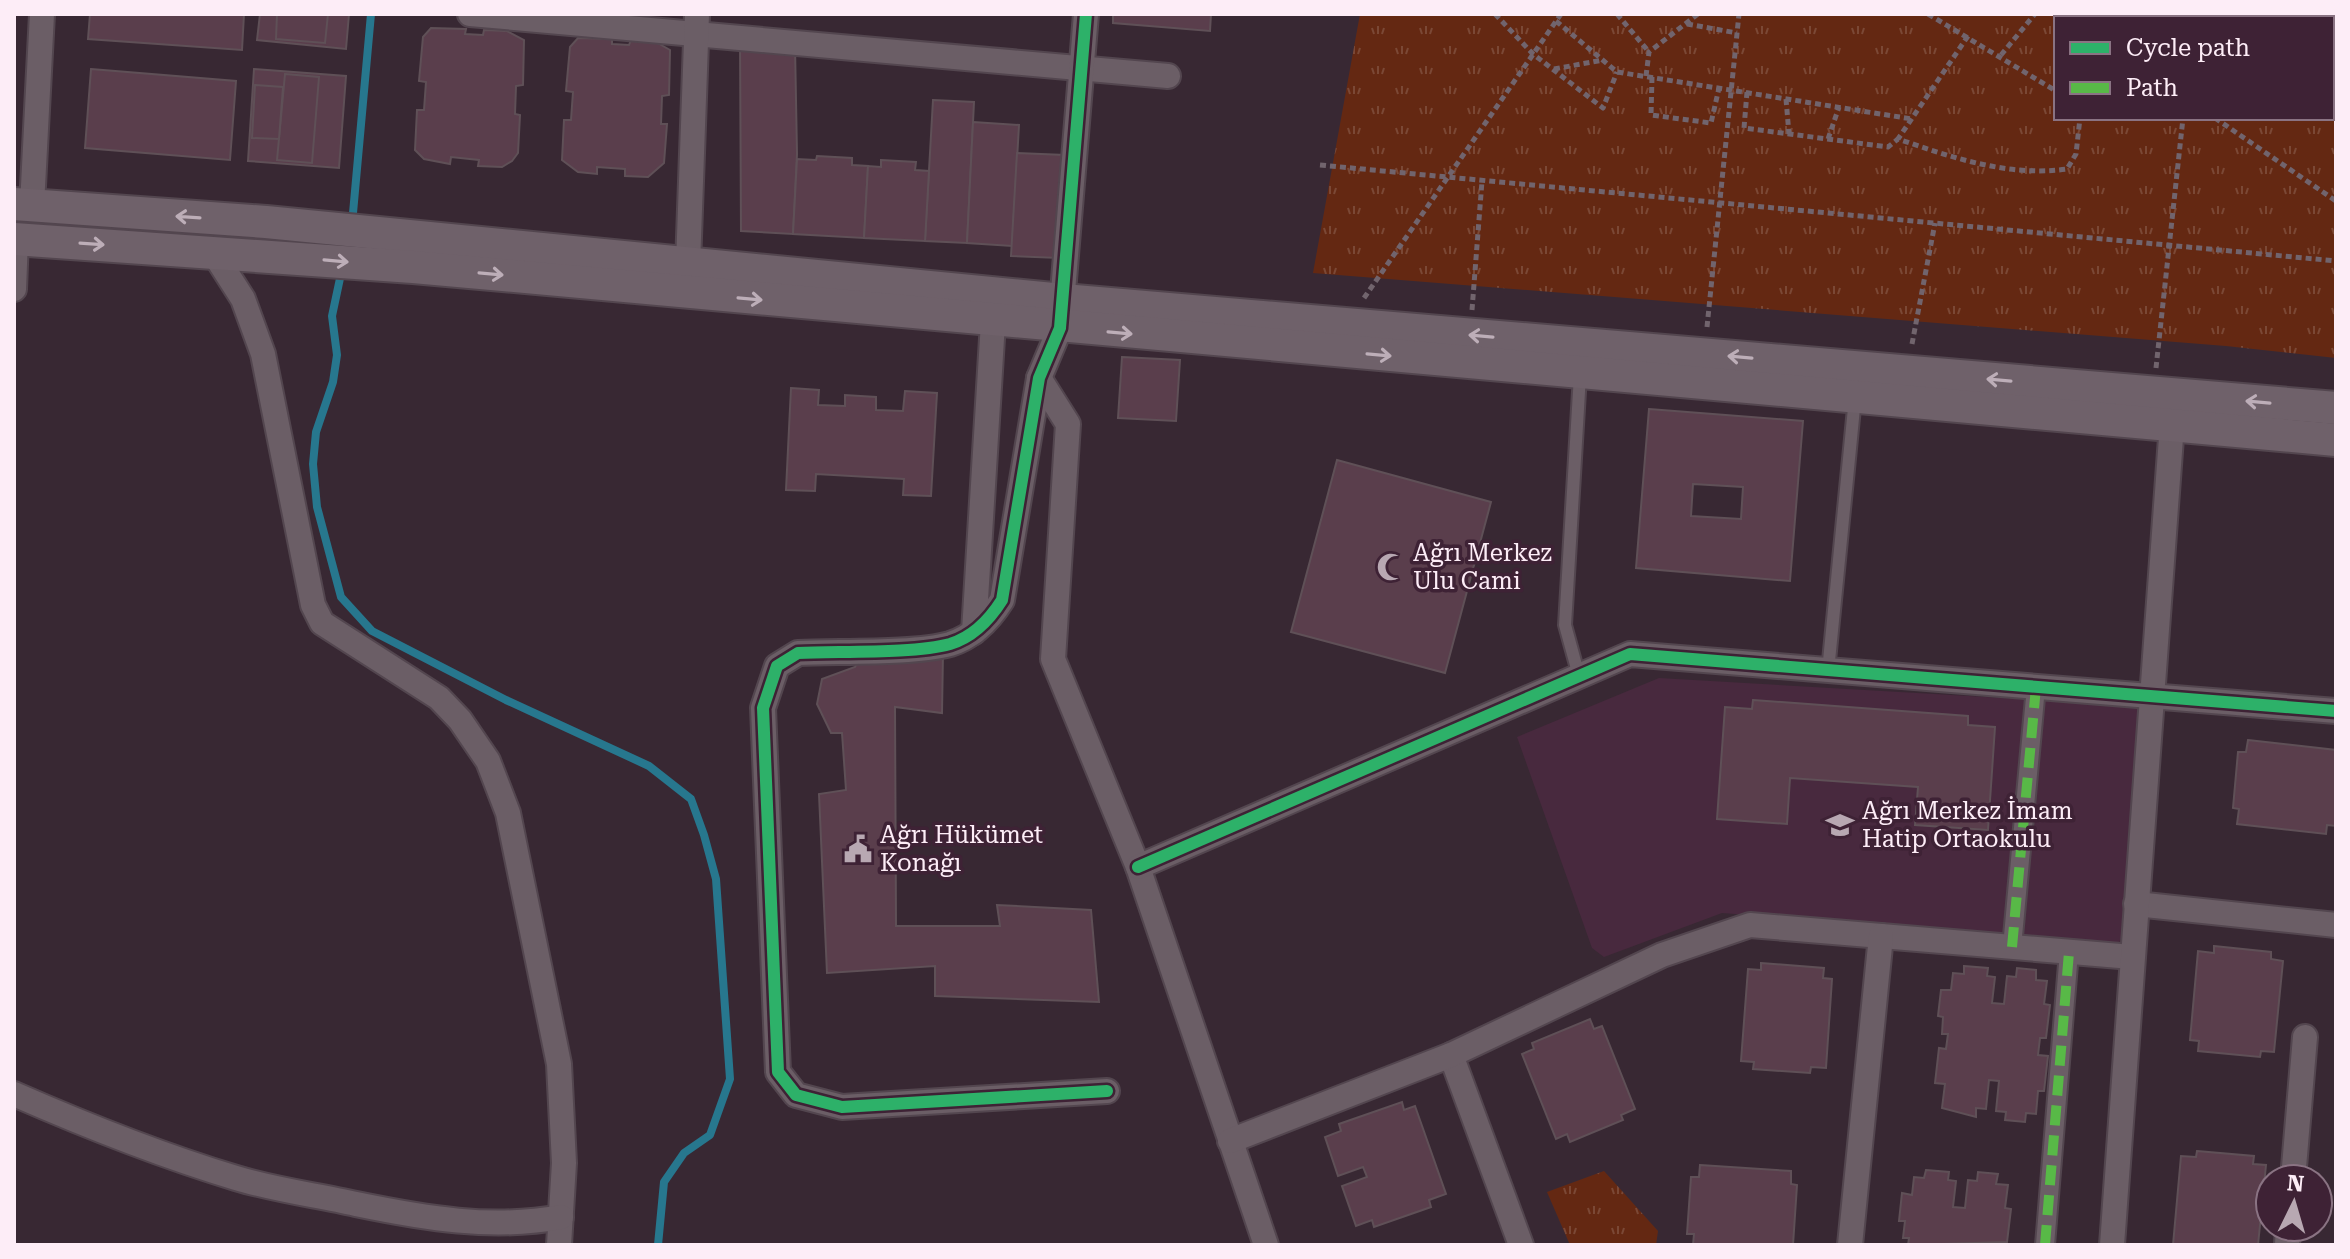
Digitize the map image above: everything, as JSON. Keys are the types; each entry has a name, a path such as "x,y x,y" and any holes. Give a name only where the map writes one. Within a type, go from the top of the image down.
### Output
{"main road":[{"path":"23,205 409,235 688,265 1062,314 1580,371 2336,440"},
{"path":"15,239 413,267 993,322 1062,314 1344,324 2336,408"}],"street":[{"path":"23,205 42,14"},
{"path":"470,14 697,23 1080,70 1168,76"},
{"path":"1086,14 1062,314 1039,378 1002,600 992,616 974,632 950,644 798,653 777,666 763,708 778,1072 796,1095 842,1107 1107,1091"},
{"path":"688,265 697,23"},
{"path":"14,289 15,239"},
{"path":"213,252 243,299 263,354 313,605 322,623 439,698 460,720 488,761 508,813 559,1064 564,1163 559,1245"},
{"path":"974,632 993,322"},
{"path":"1039,378 1068,424 1053,659 1138,867 1266,1245"},
{"path":"2112,1245 2172,424"},
{"path":"1138,867 1630,654 2336,711"},
{"path":"2012,947 2036,687"},
{"path":"2136,904 2336,925"},
{"path":"1230,1141 1451,1055 1662,955 1750,925 2132,957"},
{"path":"1850,1245 1881,936"},
{"path":"2045,1245 2069,952"},
{"path":"2294,1163 2305,1037"},
{"path":"1451,1055 1521,1245"},
{"path":"14,1094 121,1140 240,1180 395,1212 478,1223 524,1224 561,1217"}],"lane":[{"path":"1579,676 1565,625 1580,371"},
{"path":"1828,671 1856,395"}],"path":[{"path":"1495,14 1533,54 1603,108 1617,72"},
{"path":"1344,324 1561,14"},
{"path":"1617,14 1649,52 1651,115 1711,123 1719,88"},
{"path":"1649,52 1698,14"},
{"path":"1704,354 1739,14"},
{"path":"1928,14 2001,55 2054,90"},
{"path":"2001,55 2035,14"},
{"path":"1556,21 1617,72 1912,119"},
{"path":"1687,24 1737,33"},
{"path":"1747,92 1744,128 1888,147 1898,139 1968,36"},
{"path":"1553,69 1603,60"},
{"path":"1786,99 1789,134"},
{"path":"1828,139 1839,107"},
{"path":"1898,139 1997,168 2041,172 2067,169 2076,154 2080,120"},
{"path":"2154,393 2183,120"},
{"path":"2218,120 2336,201"},
{"path":"1320,165 2336,261"},
{"path":"1470,335 1482,181"},
{"path":"1906,372 1935,223"}],"shaded area":[{"name":"Ağrı Merkez İmam Hatip Ortaokulu","path":"1659,678 2142,706 2124,934 2118,944 1722,913 1604,957 1592,948 1517,737"}],"green space":[{"path":"1360,14 2209,14 2212,16 2054,16 2054,120 2334,120 2334,94 2336,95 2336,358 2226,346 1313,273"},
{"path":"1604,1171 1658,1231 1656,1245 1570,1245 1547,1192"}],"building":[{"path":"90,14 244,14 242,50 88,39"},
{"path":"260,14 349,14 346,49 257,40"},
{"path":"277,14 328,14 325,43 276,39"},
{"path":"1113,14 1211,14 1210,31 1113,23"},
{"path":"431,28 466,29 465,34 483,35 484,30 507,31 524,40 523,85 516,86 515,114 520,115 518,153 502,167 478,166 479,160 451,157 450,164 424,159 415,150 417,110 424,110 426,82 419,81 423,37"},
{"path":"578,38 612,39 612,44 629,45 631,40 654,41 670,50 669,95 662,96 661,124 667,124 664,163 648,177 625,176 625,169 597,167 597,174 578,172 562,160 564,120 571,120 573,92 566,91 570,47"},
{"path":"740,39 795,46 797,154 793,234 741,231"},
{"path":"91,69 236,81 230,160 85,148"},
{"path":"254,69 346,76 339,168 248,161"},
{"path":"285,74 319,77 312,163 277,160"},
{"path":"255,85 283,87 279,139 252,138"},
{"path":"933,100 974,102 967,243 925,241"},
{"path":"973,122 1019,125 1012,246 967,243"},
{"path":"1017,153 1065,155 1059,258 1011,256"},
{"path":"817,156 852,158 852,165 868,166 864,238 793,234 797,159 816,160"},
{"path":"881,160 916,162 915,170 929,171 925,241 864,238 868,166 881,167"},
{"path":"1122,357 1180,360 1176,421 1118,418"},
{"path":"791,388 819,390 818,405 845,406 845,395 876,397 876,410 903,411 905,391 937,393 931,496 903,495 904,479 816,474 815,491 786,490"},
{"path":"1649,409 1803,421 1790,581 1636,568","holes":["1693,484 1743,487 1741,519 1691,516"]},
{"name":"Ağrı Merkez Ulu Cami","path":"1337,460 1491,502 1445,673 1291,632"},
{"name":"Ağrı Hükümet Konağı","path":"864,651 943,652 942,713 895,707 896,926 1000,926 997,905 1091,910 1099,1002 935,996 935,966 827,973 819,794 846,790 842,733 831,733 817,704 822,679 855,667"},
{"path":"1753,700 1968,716 1968,725 1995,727 1988,830 1915,825 1918,787 1790,778 1787,824 1717,819 1725,707 1752,709"},
{"path":"2248,740 2336,750 2336,826 2327,825 2326,834 2237,824 2239,809 2233,808 2238,752 2246,752"},
{"path":"2214,946 2271,952 2271,959 2283,961 2274,1052 2261,1051 2260,1057 2198,1051 2199,1041 2190,1040 2198,951 2214,953"},
{"path":"1761,963 1824,968 1823,978 1832,979 1826,1068 1811,1067 1810,1073 1753,1069 1754,1062 1741,1061 1748,969 1761,970"},
{"path":"1964,966 1988,968 1987,976 1995,977 1992,1003 2004,1004 2007,976 2016,977 2017,968 2036,970 2036,980 2047,981 2044,1004 2050,1005 2046,1038 2040,1038 2038,1055 2048,1056 2044,1091 2038,1091 2036,1114 2026,1113 2025,1122 2005,1120 2006,1112 1996,1111 1999,1081 1989,1080 1986,1109 1976,1108 1976,1117 1942,1108 1945,1084 1935,1083 1939,1048 1946,1049 1948,1034 1942,1034 1943,1017 1938,1016 1941,990 1951,990 1953,973 1964,974"},
{"path":"1590,1019 1594,1029 1602,1026 1635,1109 1621,1115 1623,1120 1570,1142 1567,1134 1556,1139 1522,1054 1534,1049 1532,1043"},
{"path":"1402,1102 1404,1110 1415,1106 1446,1194 1429,1200 1431,1207 1374,1227 1372,1220 1356,1226 1342,1186 1367,1177 1363,1167 1338,1176 1325,1137 1341,1131 1339,1124"},
{"path":"2197,1151 2254,1156 2254,1243 2258,1245 2173,1245 2181,1156 2196,1157"},
{"path":"1700,1165 1791,1171 1791,1184 1797,1185 1793,1245 1693,1245 1694,1234 1687,1234 1691,1177 1699,1177"},
{"path":"1926,1170 1949,1172 1948,1180 1956,1181 1953,1207 1965,1208 1968,1180 1977,1181 1978,1172 1998,1174 1996,1184 2008,1185 2005,1208 2011,1209 2007,1242 1908,1245 1909,1238 1903,1238 1905,1221 1899,1221 1902,1193 1912,1195 1914,1177 1924,1178"}],"waterway":[{"path":"352,224 371,14"},
{"path":"342,269 332,316 337,355 333,382 316,432 313,464 317,507 341,597 372,631 506,700 649,766 691,799 704,835 716,879 730,1079 710,1135 684,1153 664,1182 658,1245"}],"marked path":[{"path":"2012,947 2036,687"},
{"path":"2045,1245 2069,952"}],"cycle path":[{"path":"1086,14 1060,328 1039,378 1002,600 980,626 950,644 897,651 798,653 777,666 763,708 778,1072 796,1095 842,1107 1107,1091"},
{"path":"1138,867 1630,654 2336,711"}],"place":[{"name":"Ağrı Merkez Ulu Cami","path":"1391,567"},
{"name":"Ağrı Merkez İmam Hatip Ortaokulu","path":"1840,825"},
{"name":"Ağrı Hükümet Konağı","path":"858,849"}]}
